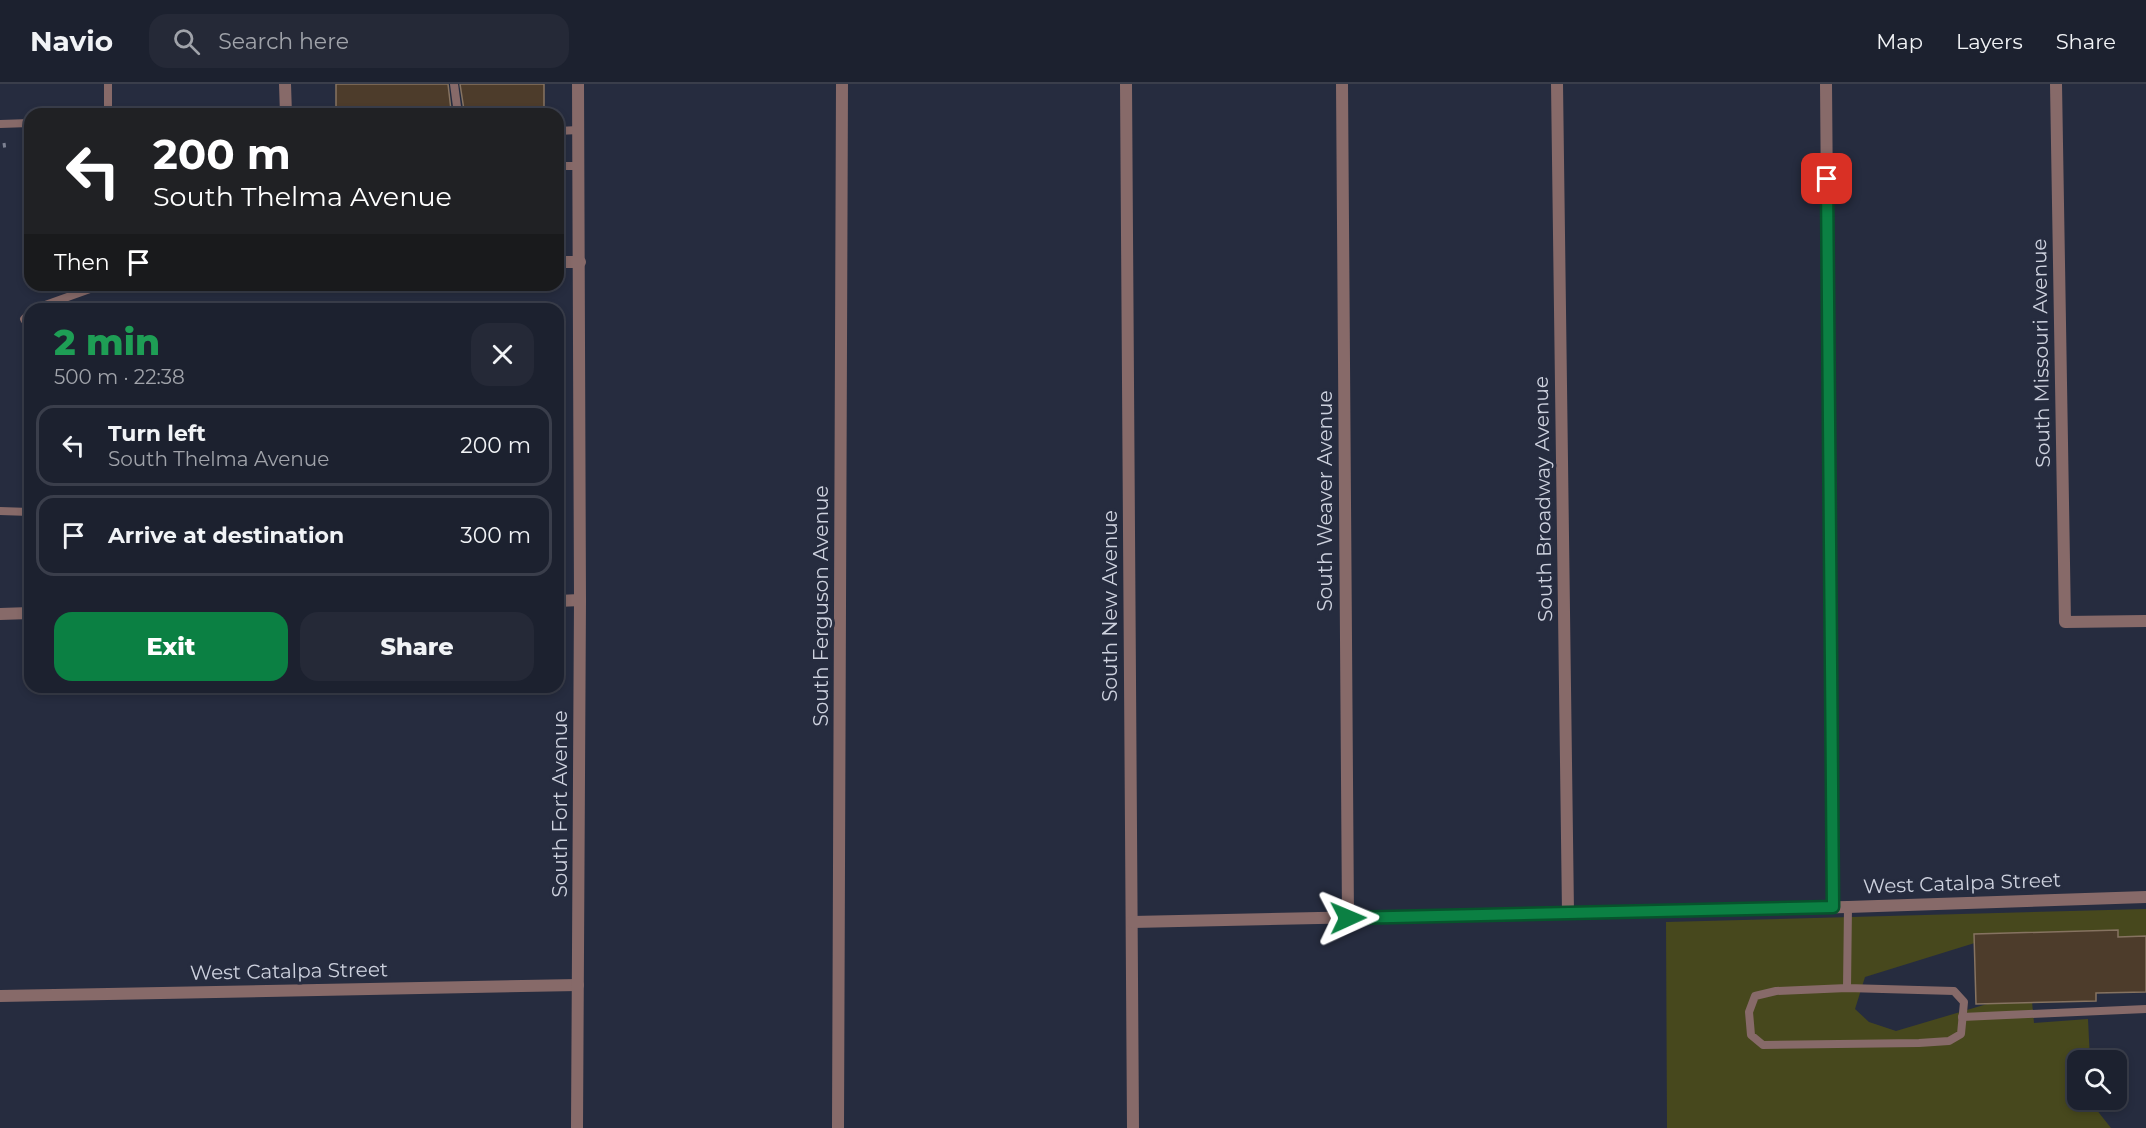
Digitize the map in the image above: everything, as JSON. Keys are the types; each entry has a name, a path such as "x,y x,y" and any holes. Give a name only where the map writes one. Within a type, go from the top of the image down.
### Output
{"street":[{"path":"285,84 286,108"},
{"name":"South Fort Avenue","path":"577,1128 580,600 578,84"},
{"name":"South Ferguson Avenue","path":"838,1128 842,84"},
{"name":"South New Avenue","path":"1126,84 1133,1128"},
{"name":"South Weaver Avenue","path":"1342,84 1348,918"},
{"name":"South Broadway Avenue","path":"1557,84 1568,914"},
{"path":"1826,84 1833,907"},
{"name":"South Missouri Avenue","path":"2056,84 2065,622 2146,621"},
{"path":"564,262 580,262"},
{"path":"564,601 580,600"},
{"path":"0,614 24,613"},
{"name":"West Catalpa Street","path":"1132,922 1568,914 2146,897"},
{"name":"West Catalpa Street","path":"0,996 578,985"}],"lane":[{"path":"108,84 108,108"},
{"path":"454,84 457,108"},
{"path":"0,124 24,123"},
{"path":"564,131 578,130"},
{"path":"564,166 579,166"},
{"path":"51,303 84,291"},
{"path":"0,511 24,512"},
{"path":"1847,988 1848,907"},
{"path":"1847,988 1954,991 1964,1002 1961,1034 1949,1041 1919,1043 1763,1045 1751,1035 1749,1012 1755,996 1776,991 1847,988"},
{"path":"1962,1017 2146,1009"}],"path":[{"path":"4,143 5,150"}],"shaded area":[{"path":"2146,909 2146,938 1994,937 1865,977 1855,1009 1869,1022 1896,1031 2031,991 2034,1023 2088,1019 2090,1050 2067,1050 2067,1110 2097,1110 2111,1128 1667,1128 1666,922"}],"building":[{"path":"336,84 448,84 451,108 336,108"},
{"path":"460,84 544,84 544,107 464,108"},
{"path":"2118,930 2118,937 2146,936 2146,992 2096,993 2096,1001 1976,1004 1974,934"}],"route":[{"path":"1348,918 1833,907 1827,179"}]}
